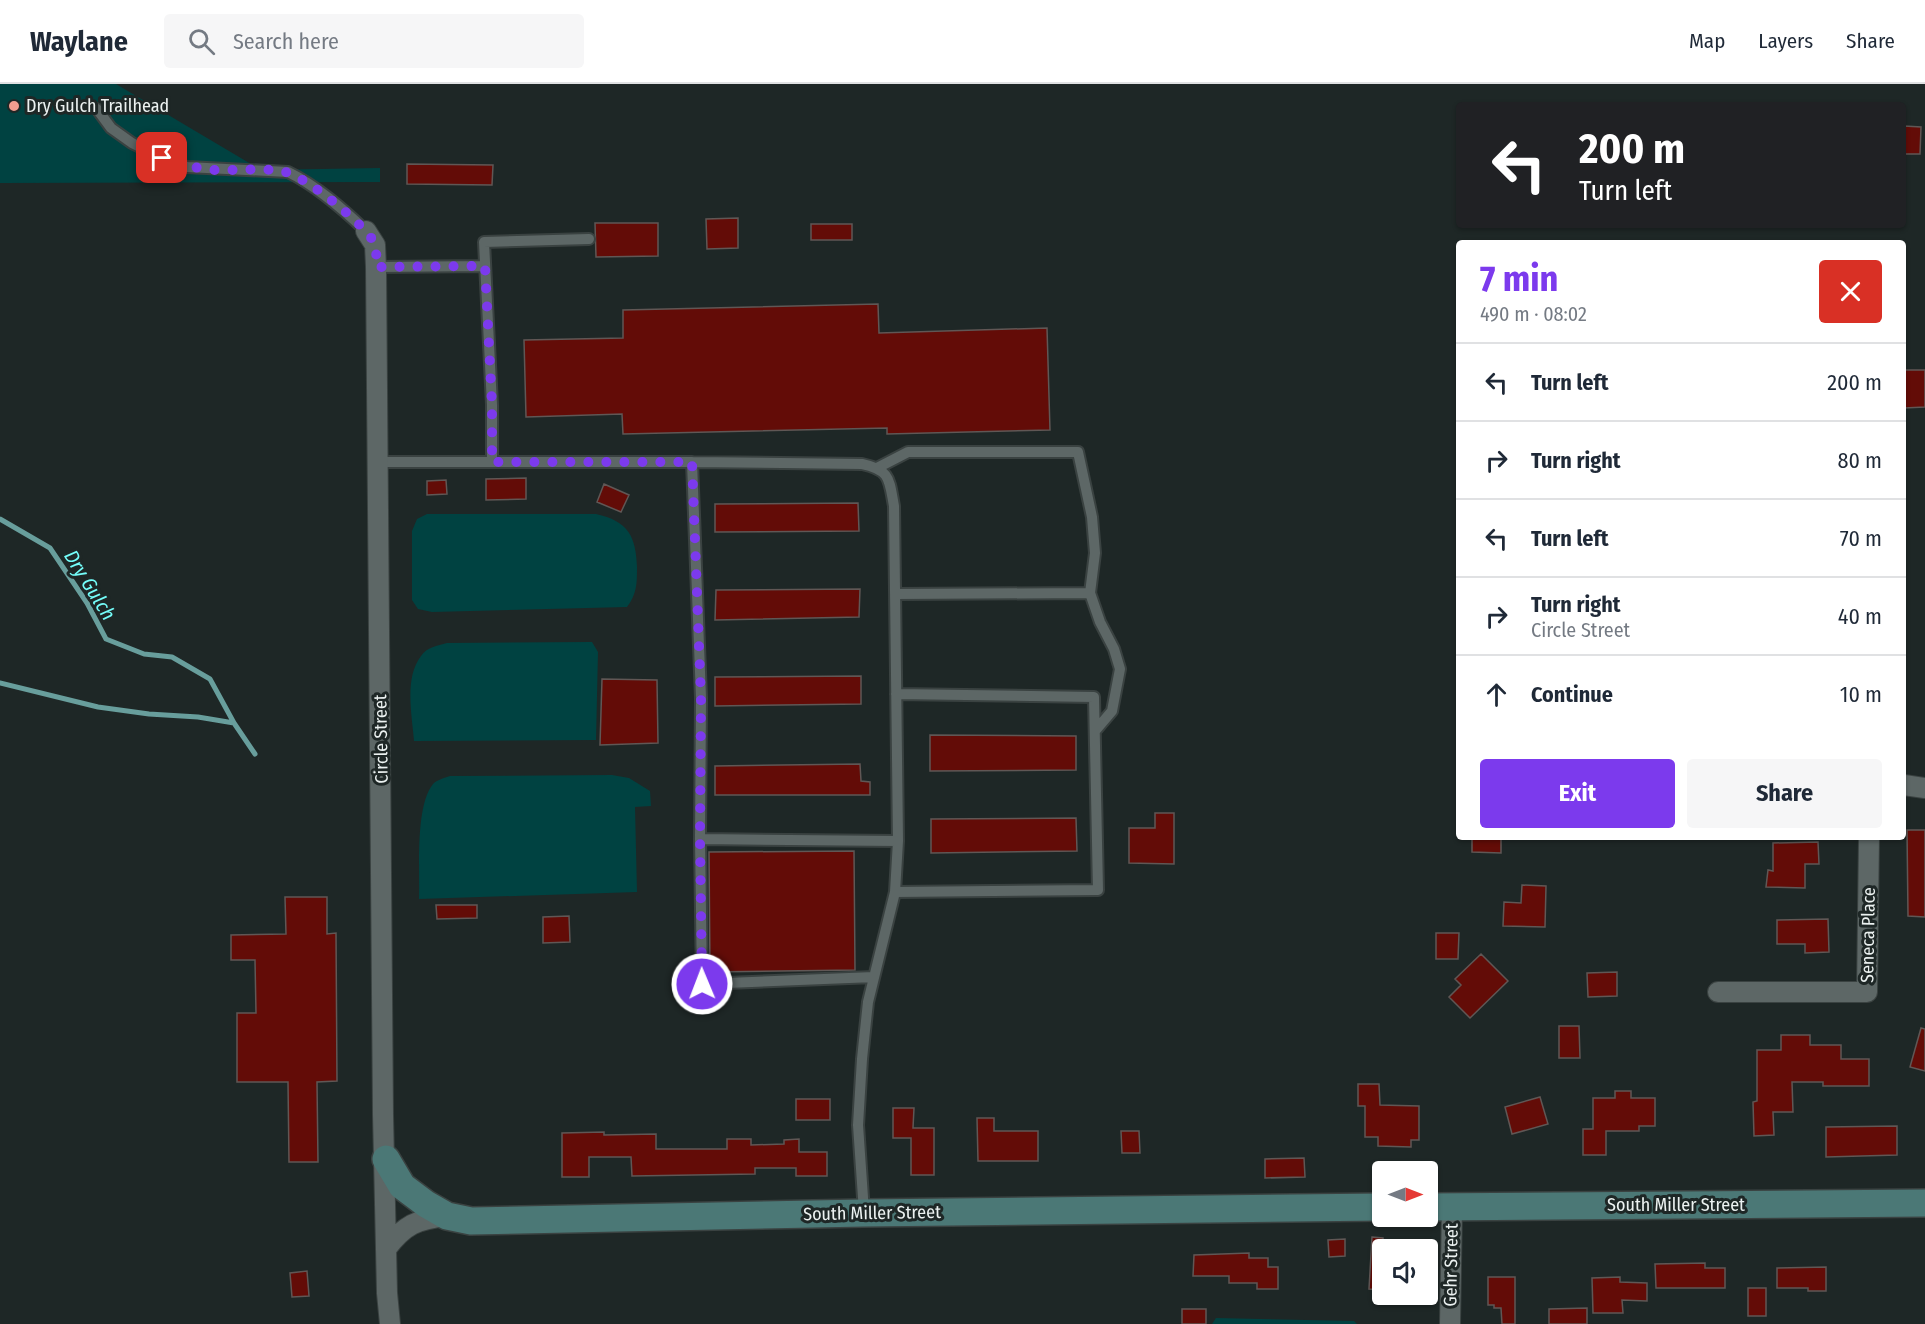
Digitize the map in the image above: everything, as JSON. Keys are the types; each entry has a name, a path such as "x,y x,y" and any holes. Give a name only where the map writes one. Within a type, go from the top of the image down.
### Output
{"street":[{"name":"Circle Street","path":"366,231 375,245 376,267 381,980 387,1293 390,1324"},
{"path":"1906,785 1925,788"},
{"name":"Seneca Place","path":"1718,992 1867,992 1869,840"},
{"name":"South Miller Street","path":"386,1160 402,1186 447,1216 471,1221 864,1213 1372,1207"},
{"name":"South Miller Street","path":"1440,1207 1925,1203"},
{"name":"Gehr Street","path":"1440,1207 1450,1324"},
{"path":"386,1249 398,1233 412,1224 429,1218 447,1216"}],"lane":[{"path":"97,109 111,128 132,144 187,167 288,172 302,179 366,231"},
{"path":"492,462 492,405 484,242 589,239"},
{"path":"376,267 485,266"},
{"path":"877,468 908,452 1078,452 1092,517 1095,553 1090,593 1120,669 1112,711 1095,731"},
{"path":"378,462 862,464 877,468 888,478 894,506 898,841 896,892 868,1002 862,1059 858,1125 864,1213"},
{"path":"692,462 701,698 702,984 874,977"},
{"path":"895,594 1090,593"},
{"path":"896,694 1094,697 1098,890 896,892"},
{"path":"700,839 898,841"}],"shaded area":[{"path":"0,84 116,84 261,170 380,168 380,182 0,183"},
{"path":"427,514 596,514 607,517 623,526 632,538 635,547 637,578 633,598 627,607 432,612 418,609 412,600 412,531 417,519"},
{"path":"592,642 598,652 596,740 414,741 410,697 412,675 421,656 429,649 447,643"},
{"path":"612,775 629,778 650,791 651,806 635,807 637,892 419,899 419,856 423,807 427,794 436,781 450,776"},
{"path":"1216,1318 1354,1321 1357,1324 1212,1324"}],"building":[{"path":"1906,126 1921,127 1920,154 1906,154"},
{"path":"407,164 493,165 492,185 407,184"},
{"path":"738,218 738,248 707,249 706,219"},
{"path":"595,223 658,223 658,256 596,257"},
{"path":"811,224 852,224 852,240 811,240"},
{"path":"878,304 879,333 1047,328 1050,430 887,434 887,428 623,434 622,414 526,417 524,340 623,338 623,310"},
{"path":"1906,370 1925,370 1925,407 1906,408"},
{"path":"526,478 526,499 486,500 486,479"},
{"path":"446,480 447,494 427,495 427,481"},
{"path":"604,484 629,495 621,512 597,502"},
{"path":"858,503 859,531 715,532 715,504"},
{"path":"860,589 859,617 715,620 716,590"},
{"path":"861,676 861,704 715,706 715,677"},
{"path":"602,679 657,680 658,743 600,745"},
{"path":"930,735 1076,736 1076,770 930,771"},
{"path":"860,764 861,781 870,782 870,795 715,795 715,766"},
{"path":"1155,813 1174,813 1174,864 1129,863 1129,828 1155,828"},
{"path":"1076,818 1077,851 931,853 931,819"},
{"path":"1907,830 1925,830 1925,917 1908,916"},
{"path":"1472,840 1501,840 1501,853 1472,852"},
{"path":"1818,842 1819,864 1805,864 1805,888 1766,887 1768,870 1773,871 1773,843"},
{"path":"854,851 855,970 710,972 709,852"},
{"path":"1522,885 1546,886 1545,927 1503,926 1504,902 1521,903"},
{"path":"285,897 327,897 327,934 336,933 337,1081 317,1082 318,1162 289,1162 288,1082 237,1082 237,1013 256,1013 255,960 231,960 231,935 286,934"},
{"path":"436,905 477,905 477,918 437,919"},
{"path":"569,916 570,942 543,943 543,917"},
{"path":"1828,919 1829,952 1805,953 1805,944 1777,944 1777,920"},
{"path":"1436,933 1459,933 1458,959 1436,959"},
{"path":"1481,954 1508,981 1470,1018 1449,997 1461,985 1455,979"},
{"path":"1617,972 1617,996 1588,997 1587,973"},
{"path":"1559,1026 1579,1026 1580,1058 1559,1058"},
{"path":"1921,1028 1925,1029 1925,1071 1910,1067"},
{"path":"1781,1035 1810,1035 1810,1045 1841,1045 1841,1059 1869,1059 1869,1086 1823,1086 1823,1082 1792,1082 1793,1112 1773,1112 1774,1135 1754,1136 1753,1102 1757,1101 1757,1050 1781,1050"},
{"path":"1358,1084 1379,1084 1380,1105 1419,1106 1419,1140 1411,1140 1411,1147 1378,1146 1378,1137 1365,1137 1365,1106 1358,1106"},
{"path":"1615,1091 1631,1091 1631,1098 1655,1098 1655,1126 1639,1126 1639,1131 1606,1131 1606,1155 1583,1155 1583,1129 1593,1129 1593,1098 1615,1098"},
{"path":"1540,1097 1548,1124 1512,1134 1505,1107"},
{"path":"796,1099 830,1099 830,1120 796,1120"},
{"path":"893,1108 914,1108 913,1128 934,1128 934,1175 911,1175 911,1138 893,1138"},
{"path":"977,1118 994,1118 994,1131 1038,1131 1038,1161 978,1161"},
{"path":"1897,1126 1897,1155 1826,1157 1826,1127"},
{"path":"1121,1131 1139,1131 1140,1153 1122,1153"},
{"path":"604,1132 604,1135 656,1134 656,1149 727,1149 727,1139 751,1139 751,1145 784,1144 784,1140 799,1139 799,1152 827,1152 827,1176 796,1176 796,1168 755,1168 755,1174 632,1176 631,1157 589,1157 589,1177 562,1177 562,1133"},
{"path":"1304,1158 1305,1177 1265,1178 1265,1159"},
{"path":"1372,1237 1383,1238 1372,1239 1372,1289 1369,1289"},
{"path":"1345,1239 1345,1256 1329,1257 1328,1240"},
{"path":"1249,1253 1249,1258 1268,1258 1268,1267 1278,1267 1278,1289 1257,1289 1257,1283 1229,1283 1229,1276 1193,1276 1194,1255"},
{"path":"1705,1263 1705,1268 1725,1268 1725,1288 1656,1288 1655,1264"},
{"path":"1826,1267 1826,1291 1808,1291 1808,1288 1777,1288 1777,1268"},
{"path":"307,1271 309,1296 292,1297 290,1273"},
{"path":"1488,1277 1515,1277 1515,1324 1502,1324 1501,1308 1488,1305"},
{"path":"1620,1277 1620,1282 1647,1283 1647,1301 1622,1300 1623,1313 1593,1313 1592,1278"},
{"path":"1748,1288 1766,1288 1766,1316 1748,1316"},
{"path":"1587,1308 1587,1324 1549,1324 1549,1309"},
{"path":"1182,1309 1206,1309 1206,1324 1182,1324"}],"waterway":[{"name":"Dry Gulch","path":"0,519 50,548 87,603 106,639 144,654 172,657 210,679 234,723 255,754"},
{"path":"0,683 98,707 234,723"}],"place":[{"name":"Dry Gulch Trailhead","path":"14,106"}],"route":[{"path":"162,158 187,167 214,170 270,170 288,172 302,179 351,216 366,231 375,245 376,267 485,266 492,405 492,462 692,462 701,698 702,984"}]}
